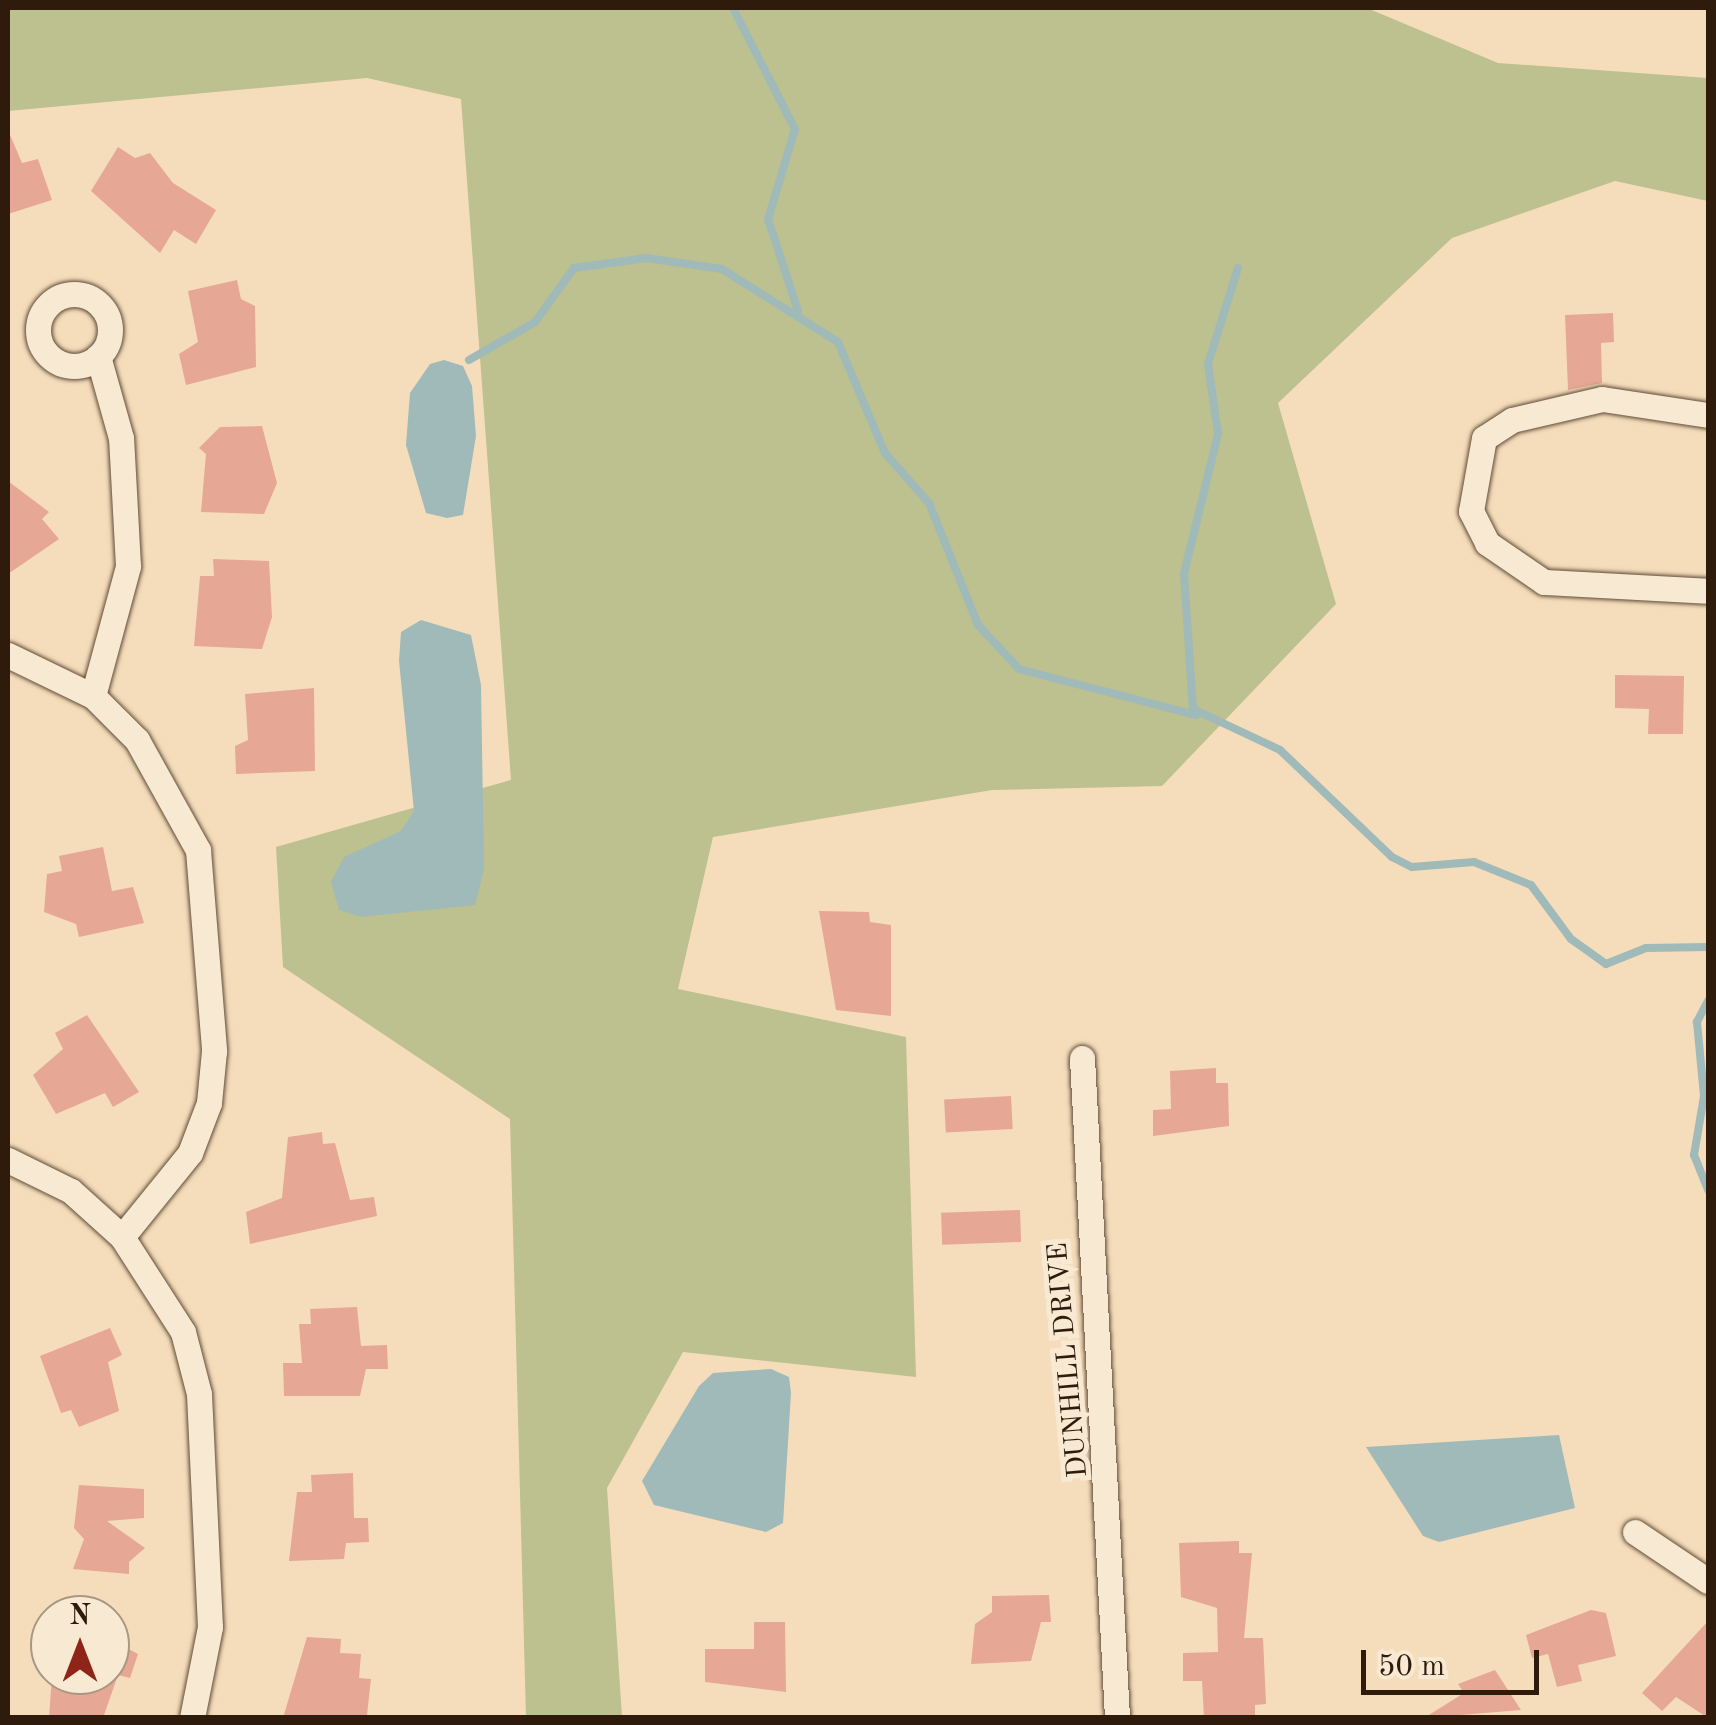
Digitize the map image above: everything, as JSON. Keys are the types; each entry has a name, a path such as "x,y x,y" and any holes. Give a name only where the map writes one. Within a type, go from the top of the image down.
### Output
{"street":[{"path":"92,696 128,566 121,438 98,356"},
{"path":"1708,415 1602,398 1512,420 1484,438 1470,511 1487,543 1544,582 1708,591"},
{"path":"8,654 92,696 137,740 198,850 214,1051 209,1103 190,1152 122,1237"},
{"name":"DUNHILL DRIVE","path":"1082,1058 1117,1718"},
{"path":"8,1160 71,1192 122,1237 172,1310 199,1394 210,1627 192,1718"},
{"path":"1635,1532 1708,1581"}],"green space":[{"path":"8,8 1367,8 1498,63 1708,78 1708,201 1615,181 1452,238 1278,403 1336,604 1162,786 992,790 713,837 678,989 906,1037 916,1377 683,1352 607,1488 622,1717 526,1717 510,1119 283,967 276,847 511,780 461,99 367,78 8,111"}],"water":[{"path":"444,360 463,366 472,386 476,436 463,515 447,518 426,513 406,445 410,393 430,364"},
{"path":"421,620 471,635 481,685 484,869 475,905 361,917 339,910 331,882 344,857 401,831 414,811 399,661 401,632"},
{"path":"771,1369 789,1377 791,1393 783,1523 766,1532 654,1505 642,1481 699,1386 713,1373"},
{"path":"1559,1435 1575,1508 1439,1542 1423,1536 1366,1447"}],"building":[{"path":"8,130 22,163 38,159 52,200 8,214"},
{"path":"118,147 135,158 150,153 173,183 216,210 196,244 174,230 160,253 91,191"},
{"path":"237,280 241,299 255,306 256,367 186,385 179,354 198,342 188,291"},
{"path":"1613,313 1614,342 1601,343 1602,383 1568,390 1565,315"},
{"path":"262,426 277,483 264,514 201,512 206,454 199,448 220,427"},
{"path":"8,481 49,512 42,519 59,539 8,574"},
{"path":"213,559 269,561 272,617 262,649 194,646 200,576 214,576"},
{"path":"1615,675 1684,676 1683,734 1648,734 1649,709 1615,708"},
{"path":"314,688 315,771 236,774 235,746 248,740 245,694"},
{"path":"103,847 112,891 133,887 144,923 79,937 76,924 44,912 47,874 62,871 59,856"},
{"path":"819,911 869,912 870,922 891,925 891,1016 836,1010"},
{"path":"87,1015 139,1092 113,1107 105,1093 56,1114 33,1075 63,1049 55,1033"},
{"path":"1216,1068 1216,1083 1228,1083 1229,1126 1153,1136 1153,1110 1171,1109 1170,1071"},
{"path":"1011,1096 1013,1129 946,1132 944,1100"},
{"path":"322,1132 323,1144 335,1143 350,1200 374,1197 377,1216 250,1244 246,1212 282,1198 288,1137"},
{"path":"1020,1210 1021,1242 942,1245 941,1213"},
{"path":"357,1307 361,1346 387,1345 388,1369 366,1369 360,1396 284,1396 283,1363 302,1363 299,1324 311,1324 310,1309"},
{"path":"110,1328 122,1355 108,1362 119,1411 79,1427 71,1410 61,1413 40,1356"},
{"path":"353,1473 354,1518 368,1518 369,1542 346,1543 344,1559 289,1561 297,1492 312,1492 311,1475"},
{"path":"79,1485 144,1489 144,1518 107,1521 145,1548 129,1562 129,1574 73,1569 84,1539 74,1528"},
{"path":"1239,1541 1239,1553 1252,1553 1244,1638 1263,1638 1266,1704 1255,1705 1255,1718 1204,1718 1202,1681 1183,1681 1183,1653 1218,1652 1217,1608 1181,1597 1179,1543"},
{"path":"1049,1595 1051,1622 1041,1622 1031,1661 971,1664 975,1624 992,1612 992,1596"},
{"path":"1591,1610 1606,1613 1616,1656 1578,1665 1582,1681 1557,1687 1548,1654 1532,1658 1526,1635"},
{"path":"1708,1621 1708,1718 1676,1697 1662,1711 1642,1693"},
{"path":"754,1622 785,1622 786,1692 705,1682 705,1649 754,1649"},
{"path":"307,1637 341,1639 340,1653 361,1654 359,1678 371,1679 367,1715 283,1718"},
{"path":"130,1650 138,1654 130,1678"},
{"path":"1495,1670 1521,1710 1424,1718 1464,1693 1458,1684"},
{"path":"51,1695 111,1695 103,1718 49,1718"}],"waterway":[{"path":"733,8 795,129 768,219 798,311"},
{"path":"469,360 535,322 574,268 646,258 722,269 838,342 885,453 929,503 978,625 1019,669 1196,715"},
{"path":"1238,268 1208,364 1218,434 1184,574 1193,709 1280,750 1392,857 1412,867 1474,862 1531,885 1571,939 1606,964 1646,948 1708,947"},
{"path":"1708,1001 1697,1022 1704,1096 1694,1155 1708,1190"}]}
